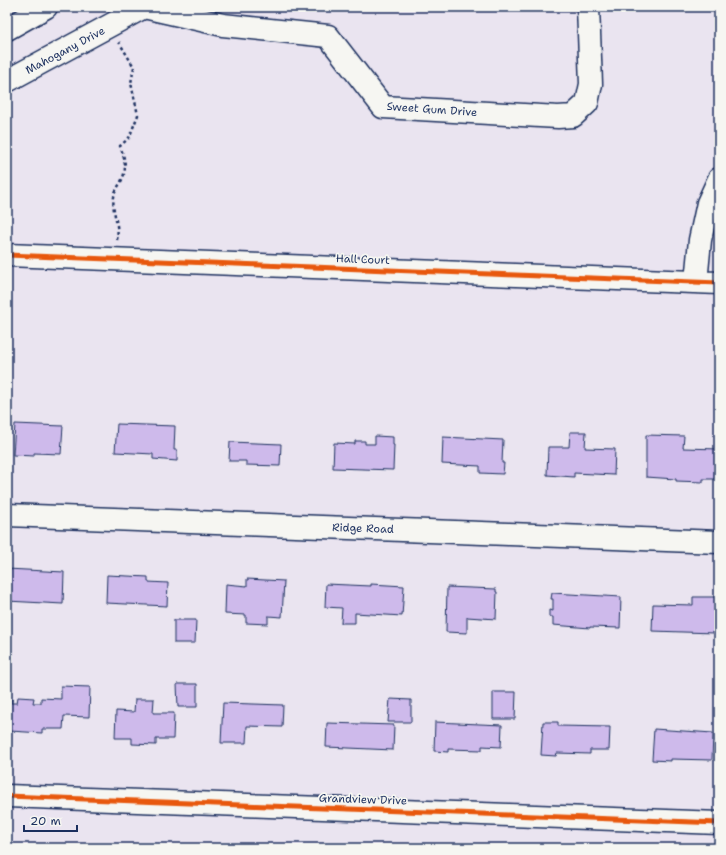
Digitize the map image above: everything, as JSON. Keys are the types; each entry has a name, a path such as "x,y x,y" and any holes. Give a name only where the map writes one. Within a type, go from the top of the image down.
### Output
{"street":[{"path":"7,29 46,7"},
{"name":"Mahogany Drive","path":"7,81 144,7"},
{"name":"Sweet Gum Drive","path":"144,7 223,25 328,36 383,107 558,117 573,116 587,103 591,84 588,7"},
{"path":"696,282 700,240 706,210 719,179"},
{"name":"Hall Court","path":"7,255 719,283"},
{"name":"Ridge Road","path":"7,514 719,542"},
{"name":"Grandview Drive","path":"7,796 719,823"}],"path":[{"path":"109,26 134,67 131,83 138,115 129,138 120,146 126,167 124,176 114,197 114,208 118,232 116,241 117,259"}],"building":[{"path":"15,424 63,426 61,454 34,453 34,456 13,455"},
{"path":"117,424 175,426 174,450 177,450 177,461 153,459 153,454 115,452"},
{"path":"570,432 586,432 585,448 615,449 614,475 574,473 574,477 547,475 548,447 569,447"},
{"path":"646,435 684,436 683,448 719,449 719,479 703,479 703,482 676,481 676,479 646,477"},
{"path":"375,436 393,437 393,470 333,468 334,443 355,444 355,441 365,441 365,444 375,444"},
{"path":"443,437 503,440 503,474 480,473 480,466 442,464"},
{"path":"230,442 281,444 280,466 246,465 246,461 229,461"},
{"path":"7,569 64,572 63,604 7,601"},
{"path":"107,575 148,577 148,582 168,583 167,606 106,603"},
{"path":"247,579 284,581 282,617 268,616 268,624 246,623 246,615 225,614 226,584 247,586"},
{"path":"326,584 404,586 402,616 355,613 355,623 341,623 342,608 325,607"},
{"path":"447,587 496,589 496,619 467,617 467,633 446,632"},
{"path":"552,593 621,597 620,628 590,628 553,625 553,617 549,617 549,610 553,611 553,599 551,599"},
{"path":"693,597 716,597 715,633 652,631 653,604 693,605"},
{"path":"174,620 196,620 195,643 174,643"},
{"path":"177,684 197,684 197,707 178,707"},
{"path":"61,686 90,687 89,717 64,716 63,729 42,729 42,733 10,731 10,735 7,735 7,699 12,699 11,703 17,703 18,697 34,698 33,703 41,703 41,698 61,699"},
{"path":"493,692 516,692 515,719 493,719"},
{"path":"135,699 154,699 153,713 174,713 173,739 156,739 156,745 132,744 132,738 115,738 116,711 134,712"},
{"path":"390,699 411,700 411,722 388,722"},
{"path":"223,703 283,705 282,727 247,726 246,743 221,743"},
{"path":"435,722 502,725 501,747 482,746 482,750 448,749 448,752 434,751"},
{"path":"543,722 558,722 558,726 610,727 609,750 590,750 590,754 557,753 556,756 541,755"},
{"path":"327,723 394,725 393,750 326,747"},
{"path":"654,729 713,733 712,760 652,760"}],"cycle path":[{"path":"7,255 719,283"},
{"path":"7,796 719,823"}]}
